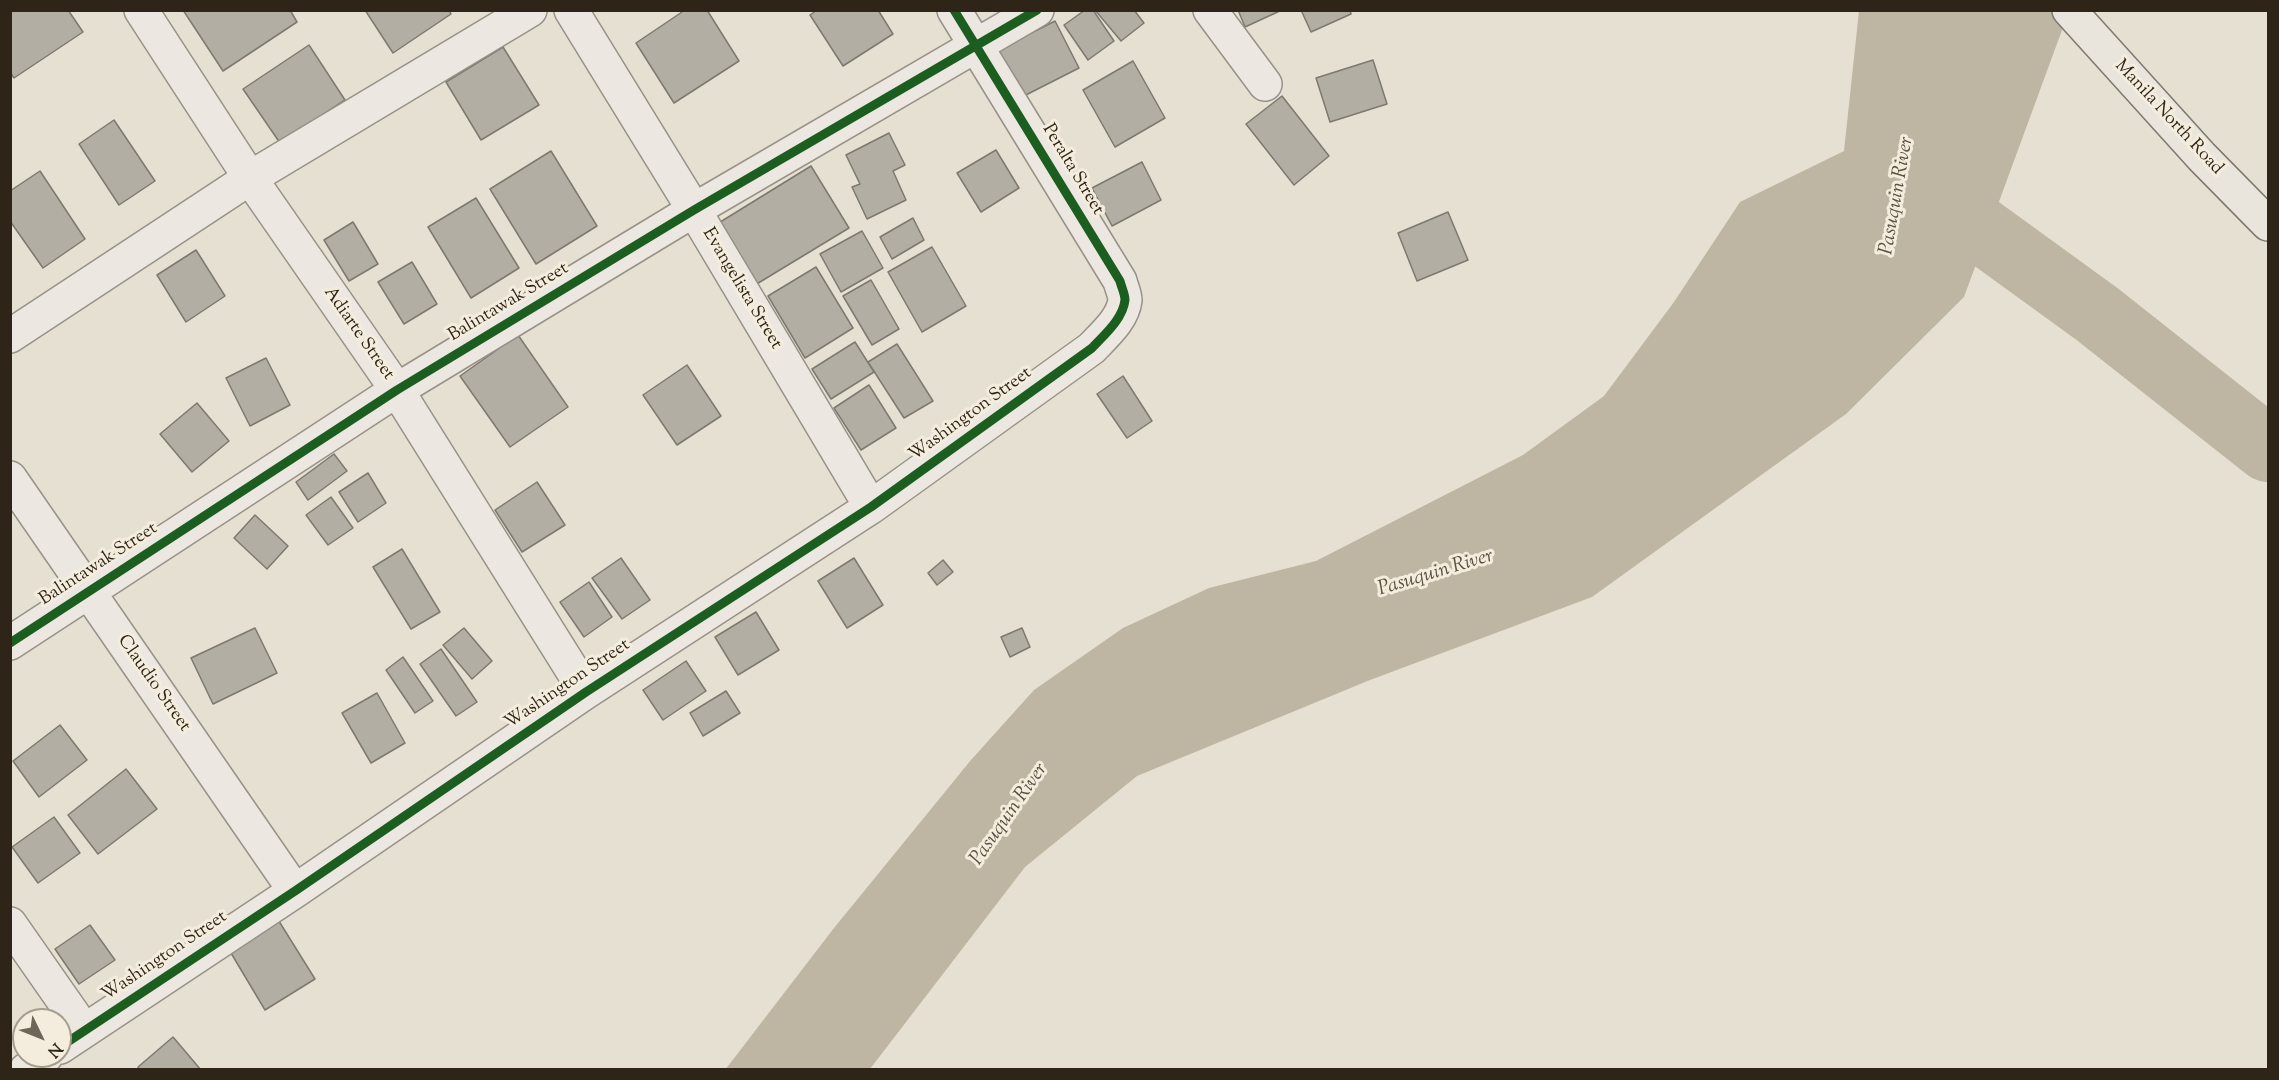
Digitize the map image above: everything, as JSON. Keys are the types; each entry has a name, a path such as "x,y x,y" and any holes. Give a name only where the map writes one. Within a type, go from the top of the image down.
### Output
{"highway":[{"name":"Manila North Road","path":"2069,10 2202,157 2268,224"}],"street":[{"name":"Adiarte Street","path":"141,10 250,178 397,390 586,692"},
{"path":"10,336 250,178 530,10"},
{"name":"Evangelista Street","path":"571,10 694,210 871,507"},
{"name":"Peralta Street","path":"954,10 1120,281 1125,299 1120,315 1092,348"},
{"name":"Balintawak Street","path":"10,643 397,390 694,210 1036,10"},
{"path":"1210,10 1264,84"},
{"name":"Washington Street","path":"72,1038 295,891 586,692 871,507 1092,348"},
{"name":"Claudio Street","path":"10,478 295,891"},
{"path":"10,924 56,1008"}],"water":[{"name":"Pasuquin River","path":"1859,11 2069,11 1964,297 1846,414 1592,597 1370,680 1137,776 1025,867 870,1069 725,1070 834,928 971,760 1034,690 1123,628 1209,588 1316,561 1523,455 1604,396 1674,302 1740,202 1844,151"}],"building":[{"path":"68,10 83,32 14,78 10,72 10,11"},
{"path":"183,10 290,10 297,22 223,71"},
{"path":"365,10 449,10 451,14 393,53"},
{"path":"685,10 707,10 739,61 674,103 636,43"},
{"path":"817,10 878,10 893,34 843,66 810,15"},
{"path":"1085,10 1093,10 1114,41 1088,60 1064,25"},
{"path":"1095,10 1134,10 1144,23 1121,41"},
{"path":"1238,10 1282,10 1245,27"},
{"path":"1301,10 1350,10 1351,14 1311,32"},
{"path":"1055,21 1079,68 1018,99 994,52"},
{"path":"309,45 345,100 280,143 243,89"},
{"path":"503,47 539,105 481,140 446,82"},
{"path":"1373,60 1387,104 1330,122 1316,78"},
{"path":"1133,61 1165,118 1115,147 1083,90"},
{"path":"1282,96 1329,156 1294,185 1246,124"},
{"path":"114,120 155,181 119,205 79,144"},
{"path":"889,133 905,165 893,171 906,200 867,219 852,187 860,184 846,155"},
{"path":"996,150 1019,188 981,212 957,173"},
{"path":"551,151 597,226 536,264 490,189"},
{"path":"1142,162 1161,200 1112,226 1092,188"},
{"path":"811,166 849,228 755,285 717,224"},
{"path":"40,171 85,239 43,268 10,221 10,191"},
{"path":"476,198 519,268 471,298 428,227"},
{"path":"1448,212 1468,260 1417,281 1398,233"},
{"path":"913,218 924,240 892,259 880,237"},
{"path":"353,222 378,264 349,281 324,240"},
{"path":"862,231 883,268 841,292 820,254"},
{"path":"932,247 966,306 922,332 888,272"},
{"path":"196,250 225,296 186,322 157,275"},
{"path":"412,262 437,304 404,324 378,282"},
{"path":"816,267 853,328 805,358 768,296"},
{"path":"871,280 899,329 872,345 843,296"},
{"path":"518,335 568,407 510,447 460,376"},
{"path":"855,342 874,372 831,399 812,369"},
{"path":"897,344 933,401 904,418 868,362"},
{"path":"266,358 290,405 250,426 226,378"},
{"path":"687,365 721,416 677,445 643,395"},
{"path":"1123,376 1152,421 1127,438 1097,394"},
{"path":"869,385 896,428 861,450 834,408"},
{"path":"197,403 229,441 192,472 160,434"},
{"path":"334,454 347,471 308,500 296,482"},
{"path":"368,473 386,503 358,522 339,492"},
{"path":"537,482 565,525 522,552 495,510"},
{"path":"331,497 353,528 328,545 306,515"},
{"path":"255,515 288,546 267,569 234,538"},
{"path":"402,549 440,612 411,629 373,567"},
{"path":"621,558 650,600 622,619 592,578"},
{"path":"854,558 883,605 847,628 818,581"},
{"path":"943,560 953,572 937,585 928,573"},
{"path":"589,582 612,617 584,637 560,602"},
{"path":"756,612 779,650 738,675 715,637"},
{"path":"255,628 277,673 213,704 191,658"},
{"path":"464,628 492,661 472,679 443,645"},
{"path":"1022,628 1030,647 1010,657 1001,637"},
{"path":"441,649 477,702 456,716 420,664"},
{"path":"403,657 433,701 415,713 386,670"},
{"path":"686,661 706,691 663,720 643,690"},
{"path":"726,691 740,713 703,736 690,713"},
{"path":"377,693 405,743 371,763 342,713"},
{"path":"60,725 87,760 39,797 13,761"},
{"path":"126,769 157,809 98,854 68,815"},
{"path":"54,817 80,853 38,883 12,847"},
{"path":"277,918 315,979 265,1010 228,948"},
{"path":"90,925 115,960 79,984 55,949"},
{"path":"173,1037 201,1070 140,1070 138,1067"}],"waterway":[{"name":"Pasuquin River","path":"1915,182 2097,314 2268,449"}],"cycle path":[{"path":"72,1039 295,891 586,692 871,507 1092,348 1112,326 1124,307 1125,300 1120,281 954,10"},
{"path":"10,643 397,390 694,210 1037,10"}]}
